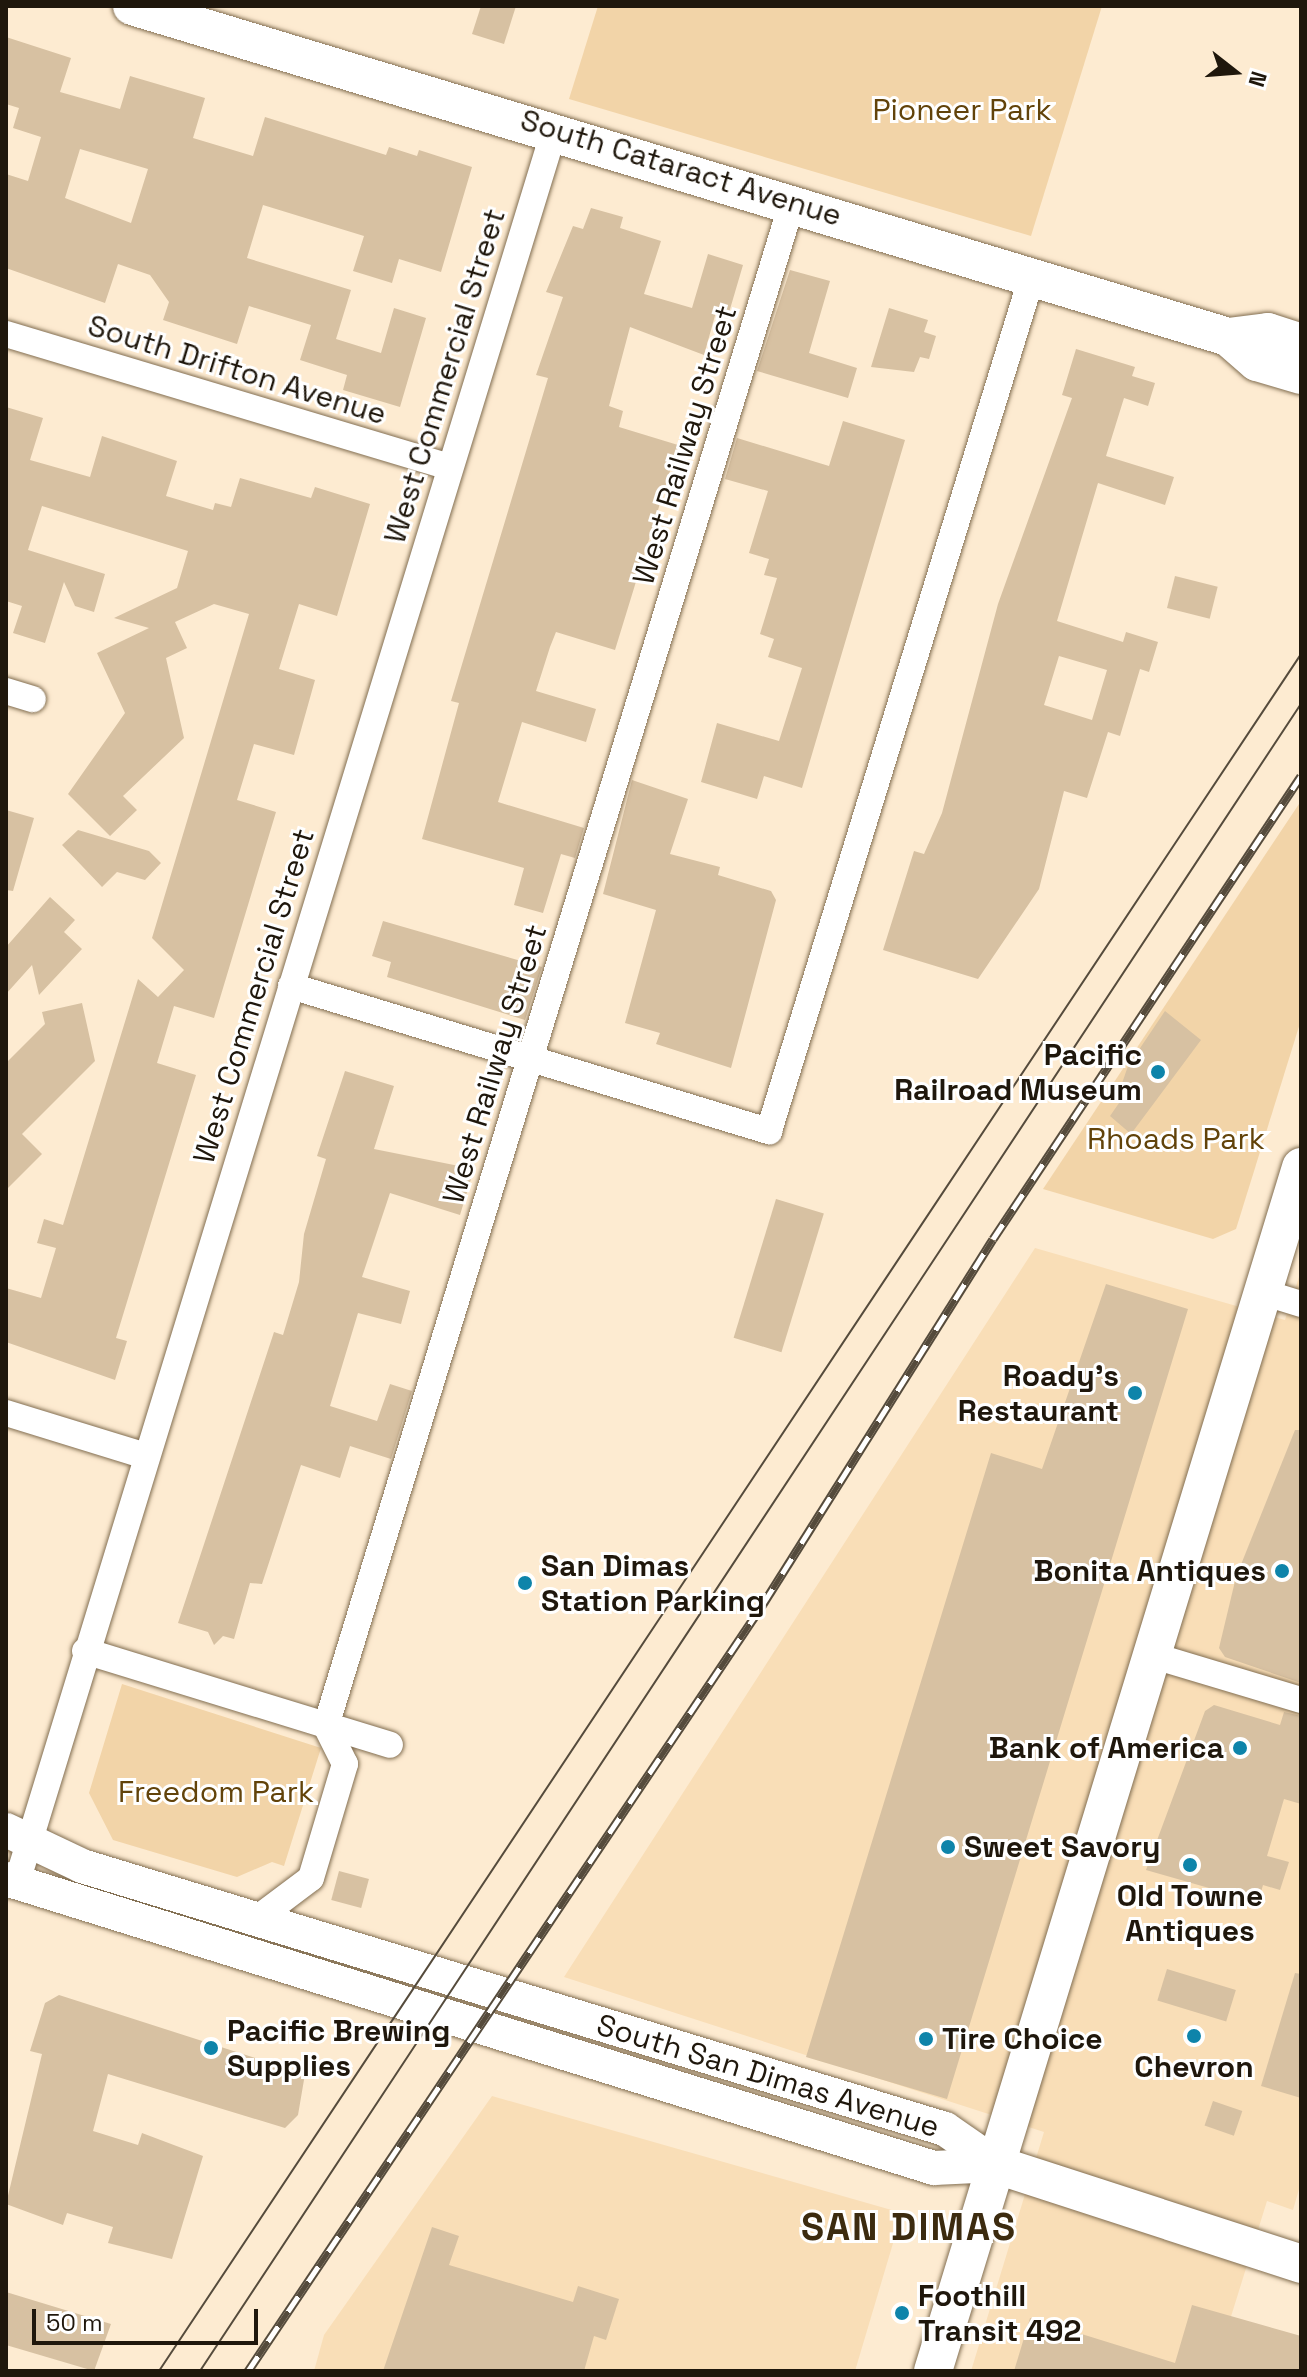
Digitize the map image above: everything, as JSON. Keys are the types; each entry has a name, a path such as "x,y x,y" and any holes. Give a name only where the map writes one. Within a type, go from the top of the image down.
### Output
{"main road":[{"name":"South Cataract Avenue","path":"132,6 555,128 1228,337 1257,362 1301,375"},
{"name":"South Cataract Avenue","path":"1228,337 1268,332 1301,343"},
{"path":"933,2371 1301,1167"},
{"path":"997,2165 1301,2264"}],"street":[{"name":"West Commercial Street","path":"11,1880 17,1835 85,1651 555,128"},
{"name":"West Railway Street","path":"326,1726 792,203"},
{"path":"291,986 769,1131 1032,276"},
{"name":"South Drifton Avenue","path":"6,334 450,467"},
{"path":"6,691 33,699"},
{"path":"1262,1292 1301,1304"},
{"path":"6,1413 146,1456"},
{"path":"85,1651 390,1745"},
{"path":"1151,1655 1301,1700"},
{"path":"258,1918 311,1878 345,1764 326,1726"},
{"name":"South San Dimas Avenue","path":"17,1835 82,1866 945,2129 997,2165"},
{"name":"South San Dimas Avenue","path":"11,1880 934,2168 997,2165"}],"shaded area":[{"path":"1035,1248 1285,1320 1301,1271 1301,2182 1293,2210 1267,2201 1214,2371 971,2371 1044,2132 564,1977"},
{"path":"492,2096 902,2213 855,2371 314,2371 324,2335"}],"green space":[{"name":"Pioneer Park","path":"598,6 1102,6 1031,236 569,99"},
{"name":"Rhoads Park","path":"1301,801 1301,1020 1236,1229 1213,1239 1043,1189"},
{"name":"Freedom Park","path":"122,1684 321,1748 284,1866 272,1862 237,1877 113,1840 89,1793"}],"building":[{"path":"481,6 516,6 504,44 472,34"},
{"path":"6,37 71,58 60,92 120,109 130,76 205,98 193,138 253,156 265,117 386,155 389,147 417,156 419,150 472,167 441,272 399,259 392,283 353,271 364,236 263,205 247,258 351,290 336,339 381,353 394,308 426,318 400,407 343,390 347,375 300,360 311,325 249,306 237,344 163,320 169,302 150,275 118,264 105,303 6,268 6,174 28,181 41,137 13,128 19,108 6,104","holes":["80,149 148,169 131,223 65,198"]},
{"path":"591,208 623,217 620,228 661,241 644,294 692,308 708,254 743,265 728,316 716,312 704,355 630,327 609,406 623,411 619,427 678,445 615,650 556,632 536,691 596,709 586,742 522,722 498,802 584,828 575,858 561,854 543,913 514,905 524,868 422,839 459,703 451,701 548,378 536,375 563,297 546,292 573,226 583,229"},
{"path":"790,270 830,281 809,353 857,368 848,398 757,371"},
{"path":"889,308 928,320 924,332 936,336 929,359 920,357 914,372 871,367"},
{"path":"1076,349 1135,367 1132,376 1155,383 1148,406 1124,398 1106,456 1174,477 1165,505 1098,483 1057,621 1123,642 1126,632 1158,642 1149,672 1140,669 1120,736 1108,732 1087,798 1064,791 1039,889 978,979 883,950 914,851 924,854 942,813 998,604 1072,398 1062,395","holes":["1059,656 1107,670 1092,720 1044,705"]},
{"path":"6,407 43,418 30,460 90,477 102,436 177,461 166,496 213,510 215,503 231,507 240,478 311,498 315,487 370,504 337,616 299,604 279,669 315,680 294,755 254,744 237,800 276,812 214,1018 174,1006 157,1063 196,1075 116,1338 127,1341 115,1380 6,1342 6,1288 41,1298 56,1248 37,1243 44,1219 63,1225 138,979 158,997 184,970 152,938 249,614 214,604 175,622 187,648 166,658 184,738 123,796 137,810 110,836 68,794 125,713 97,653 149,628 114,618 177,588 188,551 42,506 28,550 105,574 94,612 75,606 64,582 45,643 13,633 22,606 6,601"},
{"path":"843,421 905,440 802,788 764,776 757,799 701,782 717,723 779,741 802,668 768,657 774,639 760,634 777,578 764,575 769,559 749,553 768,491 725,479 737,438 829,466"},
{"path":"1175,576 1218,587 1210,619 1167,608"},
{"path":"632,780 688,799 670,854 720,867 718,875 771,891 776,900 731,1068 656,1044 660,1033 625,1023 656,910 603,894"},
{"path":"6,810 34,818 13,891 6,890"},
{"path":"78,830 149,851 161,863 145,880 117,872 102,887 62,845"},
{"path":"50,897 75,920 64,932 82,949 39,995 32,965 6,994 6,947"},
{"path":"383,921 542,967 525,1020 387,977 391,962 372,956"},
{"path":"82,1003 95,1061 22,1134 42,1154 6,1190 6,1063 45,1024 42,1012"},
{"name":"Pacific Railroad Museum","path":"1165,1011 1201,1040 1131,1134 1110,1116 1126,1093 1120,1089 1128,1066"},
{"path":"345,1071 394,1086 374,1149 474,1169 460,1215 390,1193 362,1277 410,1291 401,1324 358,1313 330,1406 377,1421 390,1384 412,1391 391,1459 350,1446 340,1478 301,1465 262,1584 250,1583 234,1639 223,1636 214,1645 208,1632 178,1623 274,1332 283,1335 299,1282 304,1234 326,1159 317,1156"},
{"path":"776,1199 824,1214 781,1352 734,1338"},
{"path":"1106,1284 1188,1309 947,2099 806,2057 991,1453 1042,1469"},
{"path":"1295,1430 1301,1430 1301,1683 1225,1657 1219,1648 1236,1577"},
{"path":"1214,1705 1280,1725 1284,1712 1301,1716 1301,1804 1284,1799 1267,1856 1289,1862 1280,1890 1263,1885 1258,1902 1146,1870 1205,1711"},
{"path":"339,1871 369,1879 361,1908 331,1900"},
{"path":"1167,1969 1236,1990 1226,2022 1157,2001"},
{"path":"1295,1973 1301,1974 1301,2098 1261,2086"},
{"path":"59,1995 305,2074 298,2115 285,2128 108,2074 93,2131 138,2145 142,2133 203,2156 172,2259 108,2243 113,2227 67,2213 63,2225 6,2204 42,2054 30,2051 45,2003"},
{"path":"1213,2101 1242,2111 1234,2136 1205,2126"},
{"path":"432,2227 459,2236 449,2265 573,2302 578,2286 619,2299 606,2340 594,2336 584,2371 383,2371"},
{"path":"6,2292 111,2324 94,2371 6,2345"},
{"path":"1192,2305 1301,2336 1301,2371 1014,2371 1030,2318 1175,2363"}],"tram line":[{"path":"159,2371 1301,654"},
{"path":"200,2371 1301,704"}],"railway":[{"path":"248,2371 763,1604 993,1239 1301,776"}],"place":[{"name":"Pacific Railroad Museum","path":"1158,1072"},
{"name":"Roady's Restaurant","path":"1135,1393"},
{"name":"Bonita Antiques","path":"1282,1571"},
{"name":"San Dimas Station Parking","path":"525,1583"},
{"name":"Bank of America","path":"1240,1748"},
{"name":"Sweet Savory","path":"948,1847"},
{"name":"Old Towne Antiques","path":"1190,1865"},
{"name":"Chevron","path":"1194,2036"},
{"name":"Tire Choice","path":"926,2039"},
{"name":"Pacific Brewing Supplies","path":"211,2048"},
{"name":"Foothill Transit 492","path":"902,2313"}],"district":[{"name":"SAN DIMAS","path":"909,2228"}]}
